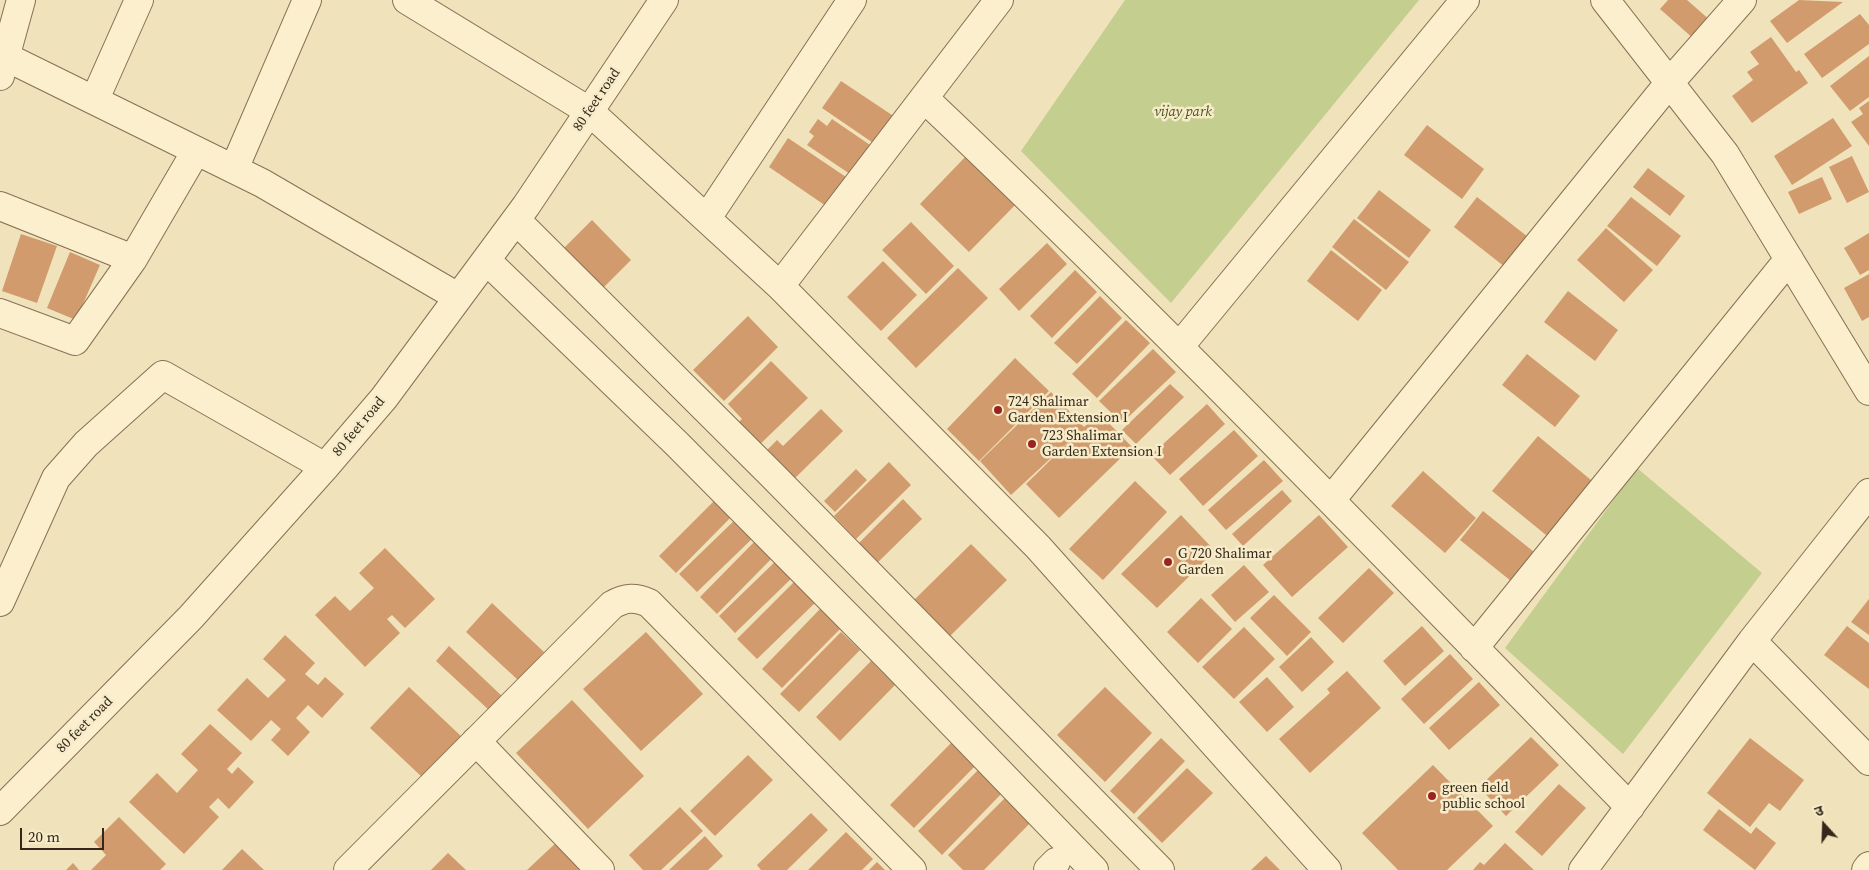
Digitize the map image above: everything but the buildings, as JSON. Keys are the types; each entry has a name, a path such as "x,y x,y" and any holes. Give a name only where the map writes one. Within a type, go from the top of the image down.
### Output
{"street":[{"path":"21,0 2,62 94,99 262,182 458,297"},
{"path":"94,99 138,0"},
{"path":"234,168 307,0"},
{"path":"407,0 589,111 780,286 1038,547 1327,870"},
{"name":"80 feet road","path":"0,811 192,617 384,398 516,220 664,0"},
{"path":"707,218 852,0"},
{"path":"780,286 999,0"},
{"path":"1179,347 1465,0"},
{"path":"1605,0 1725,154 1869,390"},
{"path":"1331,500 1670,82 1742,0"},
{"path":"925,99 1062,229 1331,500 1630,807"},
{"path":"0,313 75,342 133,259 196,151"},
{"path":"0,206 133,259"},
{"path":"516,220 774,476 1160,870"},
{"path":"1474,648 1789,259"},
{"path":"486,260 698,466 895,664 1094,870"},
{"path":"0,602 56,478 86,444 163,375 325,467"},
{"path":"1583,870 1752,641 1869,493"},
{"path":"348,870 612,605 624,598 639,599 649,604 912,870"},
{"path":"1752,641 1869,761"},
{"path":"476,741 600,870"},
{"path":"1866,870 1869,866"}],"green space":[{"name":"vijay park","path":"1125,0 1419,0 1171,303 1021,151"},
{"path":"1637,468 1762,573 1623,754 1505,648"}],"place":[{"name":"724 Shalimar Garden Extension I","path":"998,410"},
{"name":"723 Shalimar Garden Extension I","path":"1032,444"},
{"name":"G 720 Shalimar Garden","path":"1168,562"},
{"name":"green field public school","path":"1432,796"}]}
